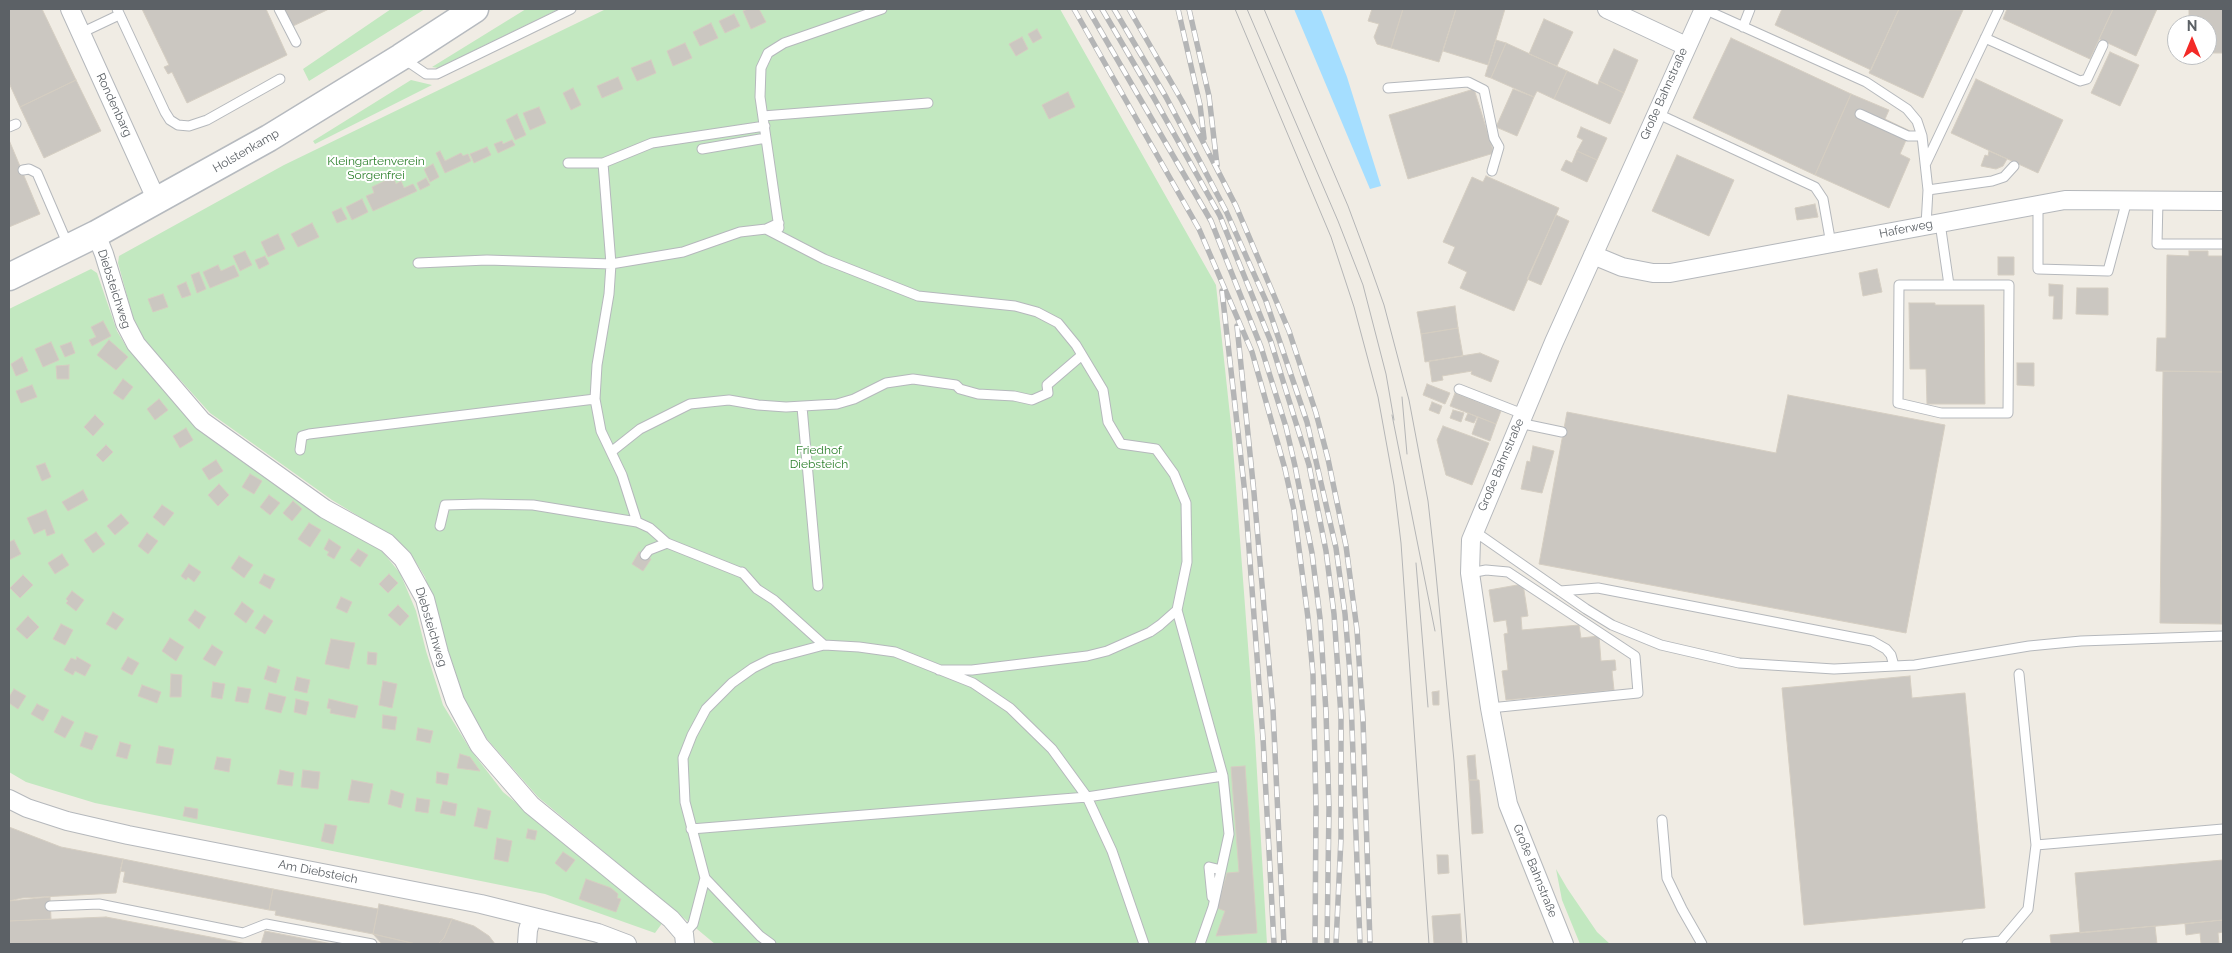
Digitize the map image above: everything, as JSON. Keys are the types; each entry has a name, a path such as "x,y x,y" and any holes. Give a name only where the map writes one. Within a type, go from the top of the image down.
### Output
{"main road":[{"name":"Holstenkamp","path":"9,277 96,234 269,138 475,9"}],"street":[{"name":"Rondenbarg","path":"70,9 157,201"},
{"path":"1607,9 1686,46"},
{"name":"Große Bahnstraße","path":"1564,944 1508,804 1490,708 1470,574 1470,557 1474,531 1521,419 1592,256 1704,9"},
{"name":"Haferweg","path":"1592,256 1622,267 1653,273 1670,273 2065,200 2223,201"},
{"name":"Diebsteichweg","path":"96,234 104,254 124,323 129,334 142,351 202,421 325,509 387,543 403,559 425,599 439,653 455,701 479,744 531,805 671,919 685,939"},
{"name":"Am Diebsteich","path":"9,799 27,808 66,821 128,835 472,902 598,933 627,944"},
{"path":"528,944 528,930 532,917"}],"lane":[{"path":"279,9 296,42"},
{"path":"401,57 426,74 437,74 571,9"},
{"path":"780,236 760,97 761,68 768,53 784,43 882,9"},
{"path":"1704,9 1866,82 1907,109 1917,121 1922,136 1933,224 1950,284"},
{"path":"1743,27 1750,9"},
{"path":"1926,163 1999,9"},
{"path":"81,33 118,12 165,112 170,120 178,125 190,126 207,120 280,79"},
{"path":"1985,38 2080,81 2087,80 2103,45"},
{"path":"1388,88 1468,82 1484,90 1494,138 1499,147 1492,171"},
{"path":"763,116 928,103"},
{"path":"1656,113 1815,187 1824,199 1831,244"},
{"path":"1860,114 1908,136 1922,136"},
{"path":"568,163 603,163 652,143 764,126"},
{"path":"702,149 766,138"},
{"path":"603,163 611,264 609,294 596,364 595,398 601,431 622,475 636,522"},
{"path":"1928,190 1992,181 2004,177 2014,166"},
{"path":"22,170 30,169 37,173 69,248"},
{"path":"2038,204 2038,269 2108,271 2127,200"},
{"path":"2158,200 2157,244 2223,244"},
{"path":"418,263 488,260 611,264 683,252 740,232 766,230 779,223"},
{"path":"766,230 816,256 918,296 998,303 1037,312 1058,323 1082,355 1103,390 1103,422 1121,444 1156,449 1174,474 1186,503 1187,562 1177,610 1223,776 1229,834 1213,907 1200,944"},
{"path":"1899,284 1950,284 2009,284 2008,414 1941,413 1898,403 1899,284"},
{"path":"611,452 640,429 690,404 730,400 758,405 802,407 837,404 886,383 914,379 956,385 964,391 978,394 1014,396 1032,400 1048,393 1047,385 1082,355"},
{"path":"1459,389 1521,419 1562,432"},
{"path":"300,450 302,436 309,434 595,398"},
{"path":"802,407 818,586"},
{"path":"440,526 446,505 481,504 533,504 636,522 650,528 667,543 742,573 757,589 774,600 824,645"},
{"path":"1474,531 1560,591 1612,625 1634,636 1696,654 1740,663 1779,667 1834,669 1915,665 2029,646 2081,641 2223,636"},
{"path":"645,555 649,550 667,543"},
{"path":"1470,574 1486,570 1508,572 1635,656 1638,693 1490,708"},
{"path":"1560,591 1598,588 1872,641 1886,649 1891,655 1894,666"},
{"path":"939,670 972,670 1087,656 1107,651 1150,632 1177,610"},
{"path":"771,944 760,936 705,878 685,802 684,758 692,735 706,709 732,683 753,668 771,659 824,645 895,652 973,683 1010,708 1052,749 1087,796 1112,850 1144,944"},
{"path":"1967,944 2001,941 2028,909 2036,845 2018,674"},
{"path":"691,830 1087,796 1223,776"},
{"path":"1662,820 1668,878 1682,910 1702,944"},
{"path":"2036,845 2223,829"},
{"path":"685,939 693,924 705,878"},
{"path":"50,906 99,904 244,933 266,924 372,944"}],"green space":[{"path":"391,9 425,9 309,81 303,69"},
{"path":"526,9 559,9 438,68 432,67"},
{"name":"Friedhof Diebsteich","path":"606,9 1060,9 1216,285 1232,434 1255,738 1267,944 715,944 538,797 487,739 464,701 425,577 409,551 383,531 332,500 210,413 137,332 118,263 119,256 284,165"},
{"path":"411,80 432,85 315,144 313,141"},
{"path":"91,269 97,273 117,331 126,346 196,426 381,550 400,573 416,611 443,705 470,749 503,792 663,922 655,933 545,894 95,803 26,782 9,772 9,309"},
{"path":"1556,869 1597,932 1610,944 1580,944 1562,900"}],"water":[{"path":"1294,9 1320,9 1322,12 1347,77 1381,186 1370,189"}],"building":[{"path":"9,9 42,9 76,80 20,107 9,83"},
{"path":"142,9 266,9 287,55 187,103 172,72 168,74 164,67 169,65"},
{"path":"283,9 329,9 291,27"},
{"path":"759,9 766,22 751,29 743,11"},
{"path":"1372,9 1403,9 1391,48 1377,44 1374,37 1379,24 1368,21"},
{"path":"1403,9 1456,9 1439,62 1391,48"},
{"path":"1456,9 1505,9 1488,65 1443,51"},
{"path":"1782,9 1899,9 1871,70 1775,25"},
{"path":"1899,9 1963,10 1923,98 1869,73"},
{"path":"2007,9 2113,9 2090,59 2003,19"},
{"path":"2113,9 2157,9 2136,56 2099,39"},
{"path":"2189,9 2223,9 2223,53 2217,53 2217,15 2189,15"},
{"path":"734,14 740,26 725,33 719,21"},
{"path":"1544,19 1573,32 1557,66 1529,54"},
{"path":"711,23 718,38 700,46 693,32"},
{"path":"1037,29 1042,38 1033,43 1028,34"},
{"path":"1022,37 1028,49 1016,56 1009,44"},
{"path":"1731,38 1851,94 1815,175 1693,118"},
{"path":"1496,40 1506,43 1491,78 1485,76"},
{"path":"685,43 692,58 673,66 667,51"},
{"path":"1506,43 1567,71 1554,99 1537,91 1534,97 1491,78"},
{"path":"1614,49 1638,60 1624,93 1599,81"},
{"path":"2110,52 2139,65 2120,106 2091,93"},
{"path":"651,60 656,73 637,81 631,68"},
{"path":"1567,71 1598,85 1599,81 1624,93 1610,124 1554,99"},
{"path":"618,77 623,89 602,98 597,86"},
{"path":"1976,79 2063,120 2038,173 1951,133"},
{"path":"76,80 101,131 44,158 20,107"},
{"path":"573,88 581,105 571,110 563,93"},
{"path":"1474,89 1494,153 1408,179 1389,115"},
{"path":"1513,89 1534,97 1517,136 1496,127"},
{"path":"1068,92 1075,107 1049,119 1042,105"},
{"path":"1851,94 1889,110 1885,119 1910,131 1900,154 1910,159 1889,208 1815,175"},
{"path":"539,107 546,123 530,130 523,113"},
{"path":"517,114 526,135 515,140 506,120"},
{"path":"1581,127 1607,138 1597,160 1577,151 1583,140 1577,137"},
{"path":"9,140 40,214 9,227"},
{"path":"512,140 515,145 498,153 494,144 502,141 503,144"},
{"path":"487,147 491,155 474,163 470,154"},
{"path":"440,151 445,161 461,153 463,156 468,154 471,161 445,173 436,153"},
{"path":"1577,151 1597,160 1587,182 1561,170 1566,160 1572,163"},
{"path":"1989,151 2007,159 2003,166 1996,169 1981,166 1985,155 1988,156"},
{"path":"1677,155 1734,180 1709,236 1652,211"},
{"path":"433,164 439,177 430,182 424,169"},
{"path":"1486,176 1559,208 1514,311 1460,288 1467,272 1448,263 1455,247 1443,242 1472,177 1483,182"},
{"path":"393,177 396,184 401,181 404,188 413,184 417,191 373,211 366,196 374,193 372,187"},
{"path":"426,178 430,185 420,190 417,183"},
{"path":"362,199 368,212 352,220 346,207"},
{"path":"1815,204 1818,217 1797,220 1795,208"},
{"path":"341,208 347,219 337,223 332,212"},
{"path":"1556,215 1569,221 1541,285 1527,279"},
{"path":"312,223 319,237 298,247 291,234"},
{"path":"278,234 285,249 268,257 261,242"},
{"path":"245,251 252,265 240,271 233,256"},
{"path":"2189,251 2208,251 2208,256 2223,256 2223,372 2156,371 2157,338 2166,338 2167,255 2189,256"},
{"path":"265,256 269,264 259,269 255,260"},
{"path":"1998,257 2014,257 2014,275 1998,275"},
{"path":"218,265 221,271 234,265 239,276 210,288 203,272"},
{"path":"1877,269 1882,292 1863,296 1859,273"},
{"path":"199,272 206,289 197,293 191,275"},
{"path":"186,282 191,295 182,298 177,286"},
{"path":"2049,284 2063,285 2062,319 2053,319 2054,296 2049,296"},
{"path":"2077,288 2108,288 2108,315 2076,314"},
{"path":"163,294 168,307 153,312 148,299"},
{"path":"1909,303 1984,305 1985,404 1927,404 1926,369 1910,369"},
{"path":"1455,306 1458,328 1421,334 1417,312"},
{"path":"103,321 111,336 92,346 89,340 96,337 91,327"},
{"path":"1458,328 1463,356 1425,362 1421,334"},
{"path":"109,340 128,357 116,370 97,355"},
{"path":"51,342 59,360 43,367 35,349"},
{"path":"71,342 75,353 65,357 60,346"},
{"path":"1480,353 1499,361 1491,382 1471,374 1472,371 1442,376 1443,380 1432,382 1429,361"},
{"path":"22,357 28,371 16,376 11,364"},
{"path":"2017,363 2034,363 2034,386 2017,385"},
{"path":"69,365 69,379 57,379 56,366"},
{"path":"2163,371 2223,372 2221,624 2160,623"},
{"path":"123,379 133,387 123,400 113,393"},
{"path":"1427,384 1450,393 1445,404 1423,395"},
{"path":"32,385 37,397 21,403 16,391"},
{"path":"1455,393 1501,411 1496,424 1450,406"},
{"path":"1788,395 1945,425 1906,633 1539,564 1567,412 1776,453"},
{"path":"159,399 168,410 155,420 147,409"},
{"path":"1432,402 1442,406 1439,414 1429,410"},
{"path":"1453,410 1464,413 1461,422 1450,418"},
{"path":"1468,413 1477,417 1474,423 1465,420"},
{"path":"95,415 104,424 93,436 84,427"},
{"path":"1478,417 1496,424 1490,441 1472,434"},
{"path":"1443,426 1489,443 1472,485 1446,475 1437,440"},
{"path":"186,428 193,440 180,448 173,436"},
{"path":"106,445 113,452 103,462 96,455"},
{"path":"1533,446 1554,451 1542,493 1521,489 1527,461 1530,462"},
{"path":"216,460 223,471 209,480 202,469"},
{"path":"45,463 51,477 42,481 36,466"},
{"path":"250,474 262,481 254,494 242,487"},
{"path":"219,484 229,495 218,506 208,495"},
{"path":"83,490 88,500 68,511 62,502"},
{"path":"269,495 280,503 270,515 260,507"},
{"path":"2223,500 2223,624 2221,624"},
{"path":"293,501 302,509 292,521 283,513"},
{"path":"162,505 174,513 164,526 153,517"},
{"path":"46,510 55,533 47,536 45,529 34,534 27,518"},
{"path":"121,514 129,523 115,535 107,526"},
{"path":"309,523 321,530 310,547 298,539"},
{"path":"96,532 105,544 93,553 84,540"},
{"path":"147,533 158,541 148,554 138,546"},
{"path":"329,539 341,547 334,559 327,555 329,552 324,549"},
{"path":"14,540 21,554 9,560 9,542"},
{"path":"358,549 368,555 360,567 350,560"},
{"path":"639,552 651,559 643,571 632,564"},
{"path":"62,554 69,565 55,574 48,563"},
{"path":"239,556 253,565 244,578 231,568"},
{"path":"189,564 201,572 194,582 188,577 186,580 181,576"},
{"path":"264,574 275,579 270,589 259,583"},
{"path":"389,574 398,583 388,593 379,584"},
{"path":"23,575 33,585 20,598 10,588"},
{"path":"1523,584 1528,616 1521,617 1522,630 1579,625 1581,638 1599,636 1601,661 1615,660 1616,670 1612,671 1614,690 1506,700 1502,671 1508,670 1504,634 1508,633 1506,620 1494,622 1489,590"},
{"path":"72,591 84,600 76,611 66,603 68,601 66,599"},
{"path":"341,597 352,602 347,613 336,608"},
{"path":"242,602 254,611 246,623 234,614"},
{"path":"398,605 409,616 400,626 388,615"},
{"path":"195,610 206,617 199,629 188,620"},
{"path":"113,612 124,619 116,630 106,624"},
{"path":"264,615 273,621 265,634 255,628"},
{"path":"28,616 39,627 27,639 16,629"},
{"path":"61,624 73,630 65,645 53,639"},
{"path":"170,638 184,647 176,661 162,651"},
{"path":"331,639 355,643 349,669 325,664"},
{"path":"212,645 223,652 215,666 203,659"},
{"path":"368,652 377,653 376,665 367,664"},
{"path":"77,657 91,665 85,676 75,671 73,675 64,670 71,658 76,660"},
{"path":"128,657 139,663 132,675 121,669"},
{"path":"268,666 280,670 276,683 264,679"},
{"path":"171,674 182,675 181,697 170,697"},
{"path":"1910,676 1912,698 1965,693 1985,908 1804,925 1782,688"},
{"path":"297,677 310,680 307,693 294,690"},
{"path":"383,681 397,684 392,708 379,705"},
{"path":"213,682 225,684 222,699 211,697"},
{"path":"142,685 161,692 157,703 138,696"},
{"path":"238,687 251,689 248,703 235,701"},
{"path":"14,689 26,696 18,709 9,703 9,697"},
{"path":"1439,691 1439,705 1433,705 1432,692"},
{"path":"269,693 286,697 281,713 265,709"},
{"path":"296,699 309,702 306,715 294,712"},
{"path":"329,699 358,706 355,718 330,713 331,709 327,708"},
{"path":"37,704 49,710 43,721 31,714"},
{"path":"383,715 397,717 395,730 382,728"},
{"path":"62,716 74,722 65,738 54,732"},
{"path":"418,728 433,731 430,743 416,740"},
{"path":"85,732 98,736 92,750 80,746"},
{"path":"120,742 131,745 127,759 116,756"},
{"path":"159,746 174,749 171,765 156,763"},
{"path":"460,754 470,757 480,771 457,768"},
{"path":"1475,755 1477,780 1469,780 1467,756"},
{"path":"217,757 231,759 229,772 214,769"},
{"path":"1245,766 1257,933 1216,936 1225,911 1217,908 1227,873 1239,872 1231,767"},
{"path":"280,770 294,773 292,786 277,784"},
{"path":"303,770 320,772 318,789 301,787"},
{"path":"437,772 449,774 447,785 436,783"},
{"path":"352,780 373,784 369,803 348,800"},
{"path":"1469,780 1479,780 1483,833 1472,834"},
{"path":"391,790 404,794 401,808 388,804"},
{"path":"417,798 430,800 428,813 415,811"},
{"path":"443,801 457,804 455,816 440,813"},
{"path":"185,807 198,809 197,819 183,816"},
{"path":"478,808 491,811 487,829 474,826"},
{"path":"325,824 337,826 333,844 321,841"},
{"path":"9,827 61,847 123,859 116,893 22,898 9,901"},
{"path":"528,829 537,831 535,840 526,838"},
{"path":"497,838 512,841 508,862 494,859"},
{"path":"563,852 575,860 566,872 555,863"},
{"path":"1437,855 1448,855 1449,873 1438,874"},
{"path":"123,859 273,889 269,910 123,882 125,872 120,871"},
{"path":"2223,860 2223,920 2080,933 2075,873"},
{"path":"586,879 611,888 618,894 617,898 621,899 616,912 579,899"},
{"path":"273,889 378,909 373,934 275,915 276,911 269,910"},
{"path":"50,897 51,919 9,921 9,901"},
{"path":"379,904 452,919 444,938 438,944 416,944 373,934"},
{"path":"1460,914 1462,944 1434,944 1432,916"},
{"path":"106,917 247,944 9,944 9,921"},
{"path":"452,919 474,926 489,936 495,944 438,944 444,938"},
{"path":"2223,920 2223,932 2218,933 2219,944 2201,944 2200,933 2186,935 2185,924"},
{"path":"2155,926 2157,944 2051,944 2050,935"},
{"path":"265,931 332,944 261,944"},
{"path":"373,934 416,944 382,944"}],"tram line":[{"path":"1235,9 1331,237 1354,307 1378,397 1394,485 1401,543 1429,944"},
{"path":"1247,9 1338,221 1363,285 1386,374 1394,420"},
{"path":"1264,9 1348,206 1367,257 1384,305 1409,400 1428,501 1435,564 1454,761 1467,944"},
{"path":"1402,397 1407,454"},
{"path":"1392,415 1435,631"},
{"path":"1416,563 1428,707"}],"railway":[{"path":"1074,9 1199,229 1252,352 1285,469 1294,510 1308,618 1313,675 1316,808 1315,944"},
{"path":"1088,9 1211,221 1261,347 1286,427 1312,553 1320,618 1326,712 1329,808 1327,944"},
{"path":"1102,9 1220,216 1271,342 1309,465 1326,551 1334,614 1341,716 1341,838 1336,944"},
{"path":"1114,9 1166,97 1226,211 1266,301 1307,422 1336,548 1345,614 1350,673 1360,944"},
{"path":"1129,9 1182,101 1236,206 1289,331 1316,413 1328,459 1346,546 1357,630 1363,720 1370,944"},
{"path":"1178,9 1200,105 1204,138"},
{"path":"1189,9 1209,96 1217,165"},
{"path":"1222,291 1245,494 1263,738 1274,944"},
{"path":"1237,326 1273,710 1284,944"}],"park label":[{"name":"Kleingartenverein Sorgenfrei","path":"376,168"}]}
